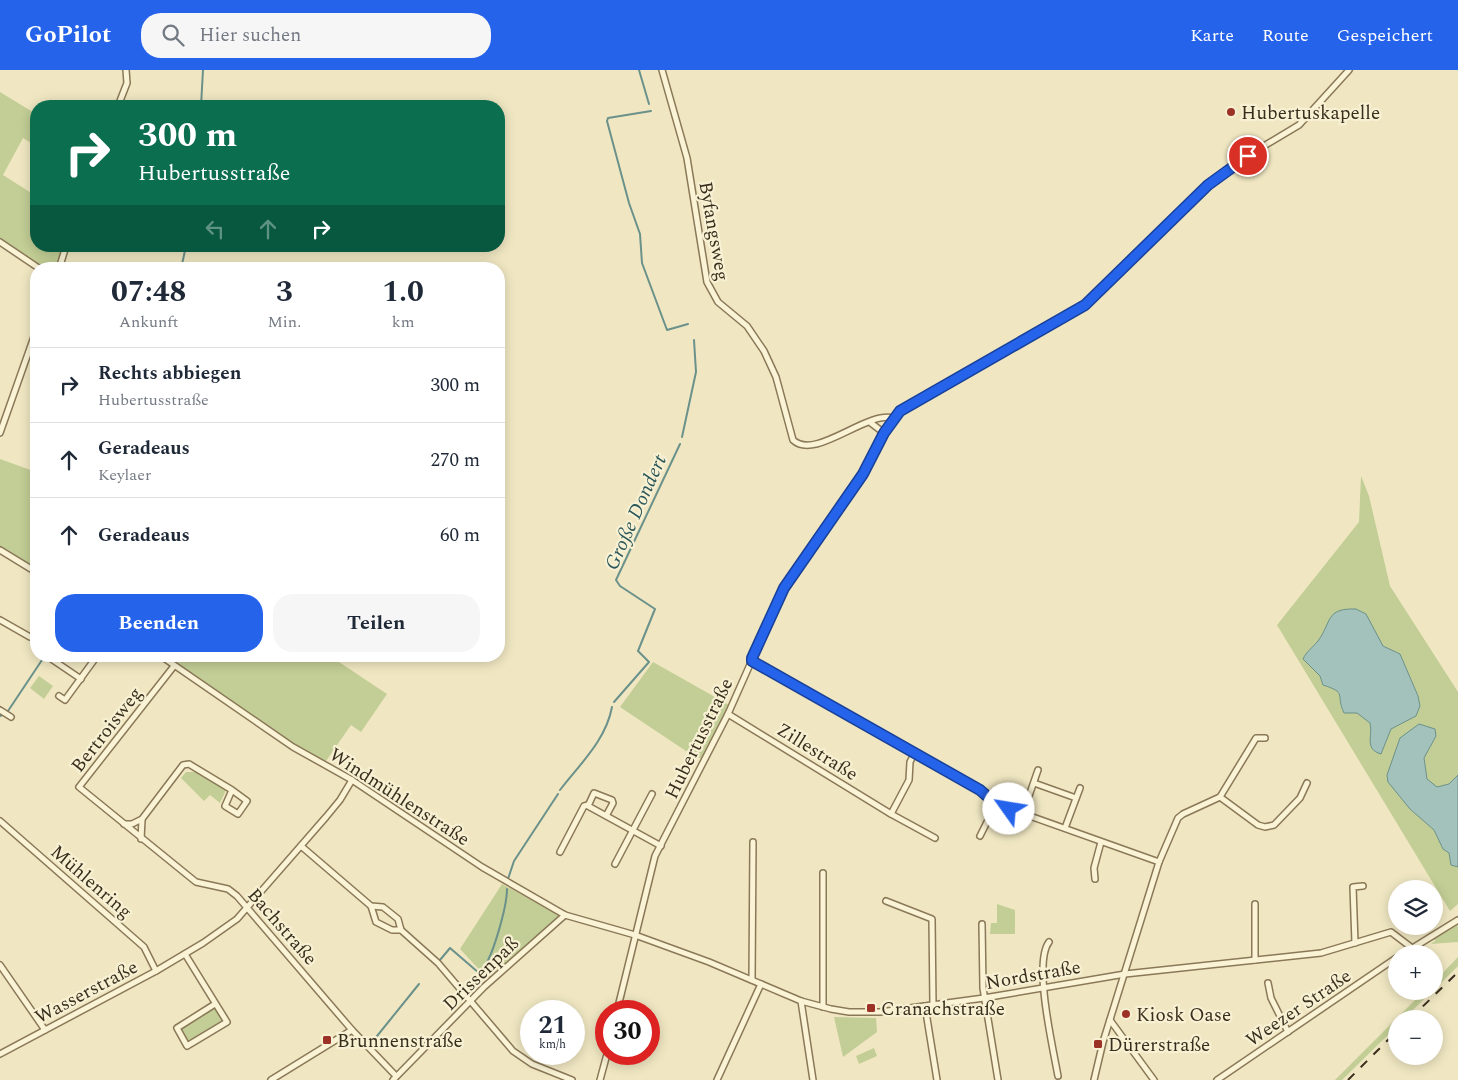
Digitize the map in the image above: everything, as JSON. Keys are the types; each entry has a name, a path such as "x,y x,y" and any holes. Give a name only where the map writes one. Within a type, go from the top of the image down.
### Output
{"street":[{"path":"120,100 127,83 126,70"},
{"name":"Byfangsweg","path":"662,70 687,158 706,282 718,302 746,326 764,351 776,377 793,440 802,446 813,446 871,423 888,417 892,418"},
{"path":"892,418 912,403 1085,305 1208,185 1237,162 1299,125 1349,70"},
{"path":"0,242 30,262"},
{"path":"0,433 30,348"},
{"name":"Hubertusstraße","path":"620,1000 655,856 728,714 784,588 863,474 892,418"},
{"path":"871,423 884,433"},
{"path":"0,550 30,568"},
{"path":"0,620 30,637"},
{"path":"752,661 980,790 996,804 1159,862"},
{"path":"56,662 81,679"},
{"path":"59,696 65,700 93,662"},
{"name":"Windmühlenstraße","path":"169,662 293,747 352,780 482,867 565,915 635,935"},
{"name":"Bertroisweg","path":"79,787 174,666"},
{"path":"0,710 11,716"},
{"name":"Zillestraße","path":"728,714 891,814 935,838"},
{"path":"1094,1080 1110,1020 1159,862 1178,818 1220,797 1256,738 1265,738"},
{"path":"891,814 908,780 910,762 914,754"},
{"path":"121,823 132,824 142,819 183,765 189,764 232,790 247,801 238,814 225,806 232,790"},
{"path":"1023,813 1038,770"},
{"name":"Wasserstraße","path":"0,1054 156,971 237,919 340,800 352,780"},
{"path":"1034,783 1076,798"},
{"path":"1220,797 1258,825 1265,827 1274,825 1300,798 1307,783"},
{"name":"Bachstraße","path":"79,787 196,882 228,889 249,907 394,1078"},
{"path":"1065,828 1080,788"},
{"path":"560,852 584,806 588,804 595,792 612,800 613,803 606,816"},
{"path":"615,864 652,794"},
{"path":"588,804 661,846"},
{"path":"980,836 996,804"},
{"path":"141,839 142,819"},
{"name":"Mühlenring","path":"0,821 144,947 156,971"},
{"path":"752,980 753,842"},
{"path":"1095,879 1094,868 1101,842"},
{"path":"301,846 371,906 376,922 392,930 401,930"},
{"path":"823,873 823,1007"},
{"path":"1355,943 1353,887 1363,886"},
{"path":"886,901 932,919 933,1004"},
{"path":"1255,904 1255,960"},
{"path":"371,906 383,907 398,919 401,930 438,963 512,1051 532,1064 572,1080"},
{"name":"Drissenpaß","path":"394,1078 484,987 565,915"},
{"path":"1417,945 1458,920"},
{"path":"982,924 984,998 998,1080"},
{"name":"Nordstraße","path":"635,935 752,980 801,1002 848,1012 872,1013 984,998 1124,974 1321,953 1391,932 1408,945"},
{"path":"1049,942 1044,949 1043,988 1058,1076"},
{"path":"185,954 227,1022 187,1046 177,1028 215,1004"},
{"name":"Weezer Straße","path":"1217,1080 1388,963"},
{"path":"0,965 45,1030"},
{"path":"1268,983 1271,998 1288,1032"},
{"path":"717,1080 761,984"},
{"path":"801,1002 813,1080"},
{"path":"925,1006 937,1080"},
{"path":"1110,1020 1154,1080"},
{"path":"271,1080 352,1030"},
{"path":"600,1080 604,1065"}],"green space":[{"path":"0,92 30,110 30,142 23,138 3,175 30,192 30,252 61,252 57,262 34,262 0,239"},
{"path":"0,459 30,470 30,568 0,548"},
{"path":"1361,476 1369,496 1390,586 1458,692 1458,904 1450,911 1443,899 1443,880 1431,880 1277,625 1359,522"},
{"path":"170,662 339,662 387,694 361,732 351,725 326,761 293,747"},
{"path":"653,662 729,705 701,758 695,757 620,707"},
{"path":"39,676 53,686 44,699 30,688"},
{"path":"186,772 196,772 226,790 220,803 210,795 204,801 181,778"},
{"path":"502,884 560,916 488,979 460,949"},
{"path":"997,904 1015,910 1015,934 990,934 991,923 997,923"},
{"path":"1458,925 1458,942 1431,944 1436,940 1431,940"},
{"path":"1458,957 1458,966 1443,981 1443,973"},
{"path":"1415,1000 1423,1000 1413,1010 1405,1010"},
{"path":"214,1008 223,1021 188,1043 180,1030"},
{"path":"834,1017 876,1018 877,1032 843,1057"},
{"path":"1388,1027 1388,1035 1342,1080 1335,1080"},
{"path":"874,1048 877,1056 859,1064 856,1056"}],"water":[{"path":"1346,609 1356,609 1366,614 1383,646 1400,654 1418,696 1420,706 1416,716 1391,729 1381,754 1376,752 1371,746 1370,723 1357,713 1344,713 1338,692 1323,685 1320,676 1303,659 1318,641 1334,614"},
{"path":"1419,724 1435,729 1436,736 1424,758 1427,779 1437,787 1449,784 1458,775 1458,867 1451,865 1449,853 1443,849 1434,830 1410,809 1388,782 1387,775 1400,738"}],"waterway":[{"path":"201,100 203,70"},
{"name":"Große Dondert","path":"639,70 649,104"},
{"name":"Große Dondert","path":"651,111 608,118 607,121 629,203 640,234 642,263 667,330 688,324"},
{"path":"183,262 185,252"},
{"name":"Große Dondert","path":"682,437 696,372 694,340"},
{"name":"Große Dondert","path":"614,702 649,662 638,651 655,609 620,586 616,580 680,444"},
{"path":"8,711 41,662"},
{"path":"560,790 598,741 609,719 612,707"},
{"path":"508,879 514,861 558,794"},
{"path":"440,960 450,948 479,973 494,947 502,920 507,889"},
{"path":"373,1041 419,984"}],"railway":[{"path":"1419,1010 1458,972"},
{"path":"1348,1080 1388,1040"}],"place":[{"name":"Hubertuskapelle","path":"1231,112"},
{"name":"Cranachstraße","path":"871,1008"},
{"name":"Kiosk Oase","path":"1126,1014"},
{"name":"Brunnenstraße","path":"327,1040"},
{"name":"Dürerstraße","path":"1098,1044"}],"route":[{"path":"1009,809 996,804 980,790 752,661 752,658 784,588 863,474 892,418 912,403 1085,305 1208,185 1237,162 1248,156"}]}
